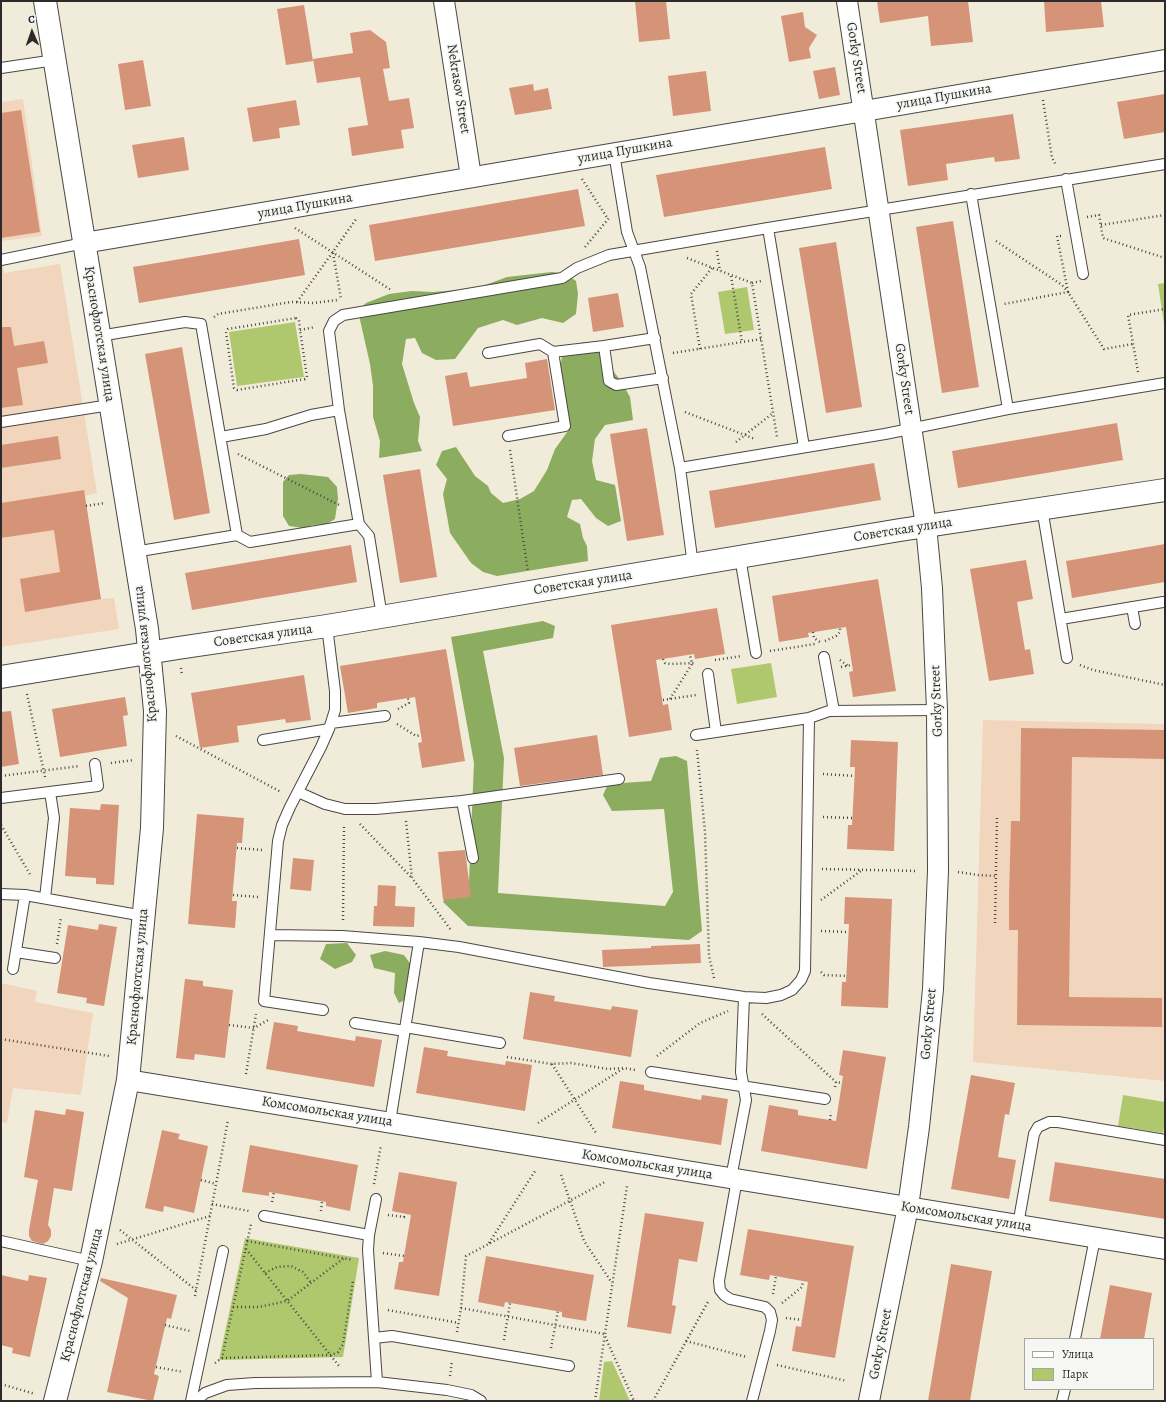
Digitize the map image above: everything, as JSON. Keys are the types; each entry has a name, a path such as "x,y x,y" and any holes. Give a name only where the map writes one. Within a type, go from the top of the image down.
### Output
{"street":[{"name":"Краснофлотская улица","path":"45,1 147,629 154,711 152,828 128,1080 91,1261 55,1400"},
{"name":"Nekrasov Street","path":"444,1 471,177"},
{"name":"Gorky Street","path":"847,1 926,526 932,588 937,710 938,871 933,989 919,1127 908,1207 869,1401"},
{"name":"улица Пушкина","path":"84,243 1165,60"},
{"name":"Советская улица","path":"1,677 327,626 926,526 1165,490"},
{"name":"Комсомольская улица","path":"128,1080 1165,1249"}],"lane":[{"path":"1,68 55,60"},
{"path":"614,153 627,232 640,267 663,378 680,468 693,565"},
{"path":"382,617 369,536 358,519 339,410 329,331 334,321 343,315 562,278 577,268 609,255 878,209 1165,164"},
{"path":"1066,180 1083,274"},
{"path":"971,194 1008,410"},
{"path":"768,228 804,447"},
{"path":"1,260 84,243"},
{"path":"99,336 185,322 201,324 238,535"},
{"path":"488,353 540,344 553,352 655,338"},
{"path":"604,346 609,381 616,386 663,378"},
{"path":"508,436 565,426 553,352"},
{"path":"680,468 779,450 911,429 1008,410 1165,383"},
{"path":"1,422 110,404"},
{"path":"221,442 310,415 339,410"},
{"path":"1042,508 1067,658"},
{"path":"134,552 238,535 250,542 358,519"},
{"path":"740,557 756,653"},
{"path":"1061,619 1163,602"},
{"path":"1132,607 1135,624"},
{"path":"323,1010 264,1001 277,851 282,825 330,726 335,710 335,691 327,626"},
{"path":"824,657 834,711"},
{"path":"708,674 716,732"},
{"path":"696,735 810,718 829,711 937,710"},
{"path":"263,740 385,716"},
{"path":"270,935 342,936 419,942 459,947 648,983 718,994 766,998 781,995 792,990 801,980 805,971 810,718"},
{"path":"1,798 98,786 95,764"},
{"path":"296,795 345,809 376,809 462,801 619,779"},
{"path":"45,898 54,818 50,792"},
{"path":"462,801 473,858"},
{"path":"1,894 45,898 144,916"},
{"path":"13,969 25,895"},
{"path":"390,1122 419,942"},
{"path":"16,952 55,958"},
{"path":"744,997 741,1072 746,1100 719,1281 720,1290 730,1299 764,1307 770,1312 772,1320 770,1331 752,1401"},
{"path":"356,1023 500,1043"},
{"path":"651,1072 825,1099"},
{"path":"1018,1225 1034,1134 1038,1126 1049,1122 1058,1122 1165,1140"},
{"path":"376,1199 369,1235 368,1250 377,1382"},
{"path":"264,1216 369,1235"},
{"path":"1074,1338 1095,1238"},
{"path":"1,1241 91,1261"},
{"path":"191,1401 224,1251"},
{"path":"374,1338 392,1336 569,1366"},
{"path":"196,1401 205,1394 227,1385 255,1383 377,1382 447,1390 471,1396 481,1401"},
{"path":"1062,1401 1065,1390"}],"path":[{"path":"1043,100 1052,158 1066,180"},
{"path":"580,177 612,224"},
{"path":"584,248 622,202"},
{"path":"297,302 360,214"},
{"path":"1073,219 1099,215 1103,238 1165,258"},
{"path":"1101,225 1165,215"},
{"path":"291,226 391,290"},
{"path":"977,228 1062,285 1104,349 1133,344"},
{"path":"1068,292 1057,236 1076,233"},
{"path":"657,247 752,283 779,450"},
{"path":"333,253 343,315"},
{"path":"700,349 691,294 712,268"},
{"path":"731,275 742,342"},
{"path":"990,306 1068,292"},
{"path":"1140,387 1128,315 1165,309"},
{"path":"296,318 298,320 307,377 305,379 237,390 234,388 226,332 228,328 296,318"},
{"path":"658,356 761,339"},
{"path":"668,405 746,435 779,450"},
{"path":"708,464 774,413"},
{"path":"508,436 529,573"},
{"path":"221,442 358,519"},
{"path":"86,506 110,502"},
{"path":"813,632 814,638 822,643 836,636 840,632 840,628"},
{"path":"670,699 692,664 690,655"},
{"path":"1067,658 1093,670 1165,685"},
{"path":"663,659 665,663 670,664 699,663"},
{"path":"663,700 711,693"},
{"path":"27,694 46,784 50,792"},
{"path":"385,716 416,736 421,736"},
{"path":"696,735 705,832 709,956 718,994"},
{"path":"175,736 296,795"},
{"path":"1,776 134,760"},
{"path":"808,774 854,776"},
{"path":"404,806 412,878"},
{"path":"345,809 412,878 459,941 459,947"},
{"path":"342,936 345,809"},
{"path":"808,816 853,818"},
{"path":"995,923 997,817"},
{"path":"1,825 45,898"},
{"path":"237,848 277,851"},
{"path":"807,868 912,871"},
{"path":"806,911 863,870"},
{"path":"956,872 996,876"},
{"path":"233,895 273,898"},
{"path":"55,958 64,902"},
{"path":"806,930 848,932"},
{"path":"805,956 824,975 847,976"},
{"path":"655,1058 700,1024 726,1013 744,997 836,1082"},
{"path":"246,1074 256,1013 264,1001"},
{"path":"229,1026 254,1028 292,1005"},
{"path":"1,1039 112,1056"},
{"path":"596,1133 552,1064 571,1062 608,1069 624,1068 651,1072"},
{"path":"538,1123 624,1068"},
{"path":"195,1297 228,1120"},
{"path":"376,1199 372,1196 381,1145"},
{"path":"489,1243 535,1171"},
{"path":"561,1175 584,1241 612,1283"},
{"path":"201,1180 216,1184"},
{"path":"447,1390 462,1308 466,1256 605,1182"},
{"path":"595,1401 627,1186"},
{"path":"212,1204 262,1214 264,1216"},
{"path":"222,1358 253,1212"},
{"path":"117,1244 210,1216"},
{"path":"120,1230 196,1290"},
{"path":"247,1241 369,1262"},
{"path":"245,1249 331,1355 350,1382"},
{"path":"368,1250 404,1256"},
{"path":"233,1306 259,1307 287,1301 344,1258"},
{"path":"156,1367 197,1376 222,1358 331,1355 338,1352 343,1344 356,1260"},
{"path":"265,1273 277,1267 291,1266 303,1272 311,1283"},
{"path":"653,1401 719,1281"},
{"path":"770,1312 802,1287 804,1281"},
{"path":"501,1355 510,1303"},
{"path":"372,1308 459,1323"},
{"path":"462,1308 604,1334"},
{"path":"548,1363 558,1311"},
{"path":"189,1331 190,1324"},
{"path":"165,1325 206,1334"},
{"path":"604,1334 634,1401"},
{"path":"686,1342 847,1381"},
{"path":"1,1384 55,1400"}],"shaded area":[{"path":"23,99 42,236 1,241 1,102"},
{"path":"1,241 4,273 60,264 97,493 85,496 101,599 114,598 119,629 1,647"},
{"path":"983,720 1165,724 1165,1081 973,1062"},
{"path":"1,983 37,991 35,1002 93,1013 81,1095 13,1088 7,1123 1,1122"}],"green space":[{"path":"552,272 566,274 576,281 578,294 576,314 563,323 542,318 517,325 503,320 478,328 455,359 436,360 422,353 415,338 406,339 402,364 420,417 418,441 422,451 379,458 380,441 373,417 373,386 370,364 358,311 366,303 389,294 412,291 469,291 507,277"},
{"path":"1165,283 1165,330 1158,284"},
{"path":"747,287 754,330 725,334 718,292"},
{"path":"295,322 304,377 237,386 229,332"},
{"path":"584,342 597,345 630,397 633,420 605,425 595,439 592,461 596,480 615,485 621,521 608,526 596,518 581,499 572,500 567,517 580,524 583,538 587,546 588,561 497,576 483,572 471,563 450,533 443,494 447,479 436,465 442,451 456,447 475,476 488,486 491,493 503,503 520,499 534,491 547,470 555,449 568,431 568,411 561,399 564,382 559,374 562,357 571,347"},
{"path":"301,474 328,477 337,487 338,499 335,519 327,524 313,525 303,528 289,526 283,516 283,482 289,475"},
{"path":"543,621 555,626 553,638 483,651 504,758 498,893 665,906 673,892 664,809 612,811 603,795 608,784 651,781 660,758 676,756 687,761 702,931 689,940 468,926 443,902 453,884 469,881 474,763 451,637"},
{"path":"771,663 777,697 737,704 731,669"},
{"path":"347,943 356,955 352,962 335,969 320,959 326,944"},
{"path":"385,951 404,955 414,969 407,999 399,1003 394,993 395,973 374,968 370,955"},
{"path":"1123,1095 1165,1102 1165,1123 1163,1133 1118,1126"},
{"path":"245,1238 359,1258 343,1357 219,1360"},
{"path":"612,1361 630,1401 599,1401 604,1362"}],"building":[{"path":"635,1 666,1 670,39 639,42"},
{"path":"877,1 968,1 973,42 931,46 928,16 880,23"},
{"path":"1044,1 1101,1 1104,27 1046,32"},
{"path":"304,5 313,61 286,65 277,9"},
{"path":"803,12 805,27 817,35 809,48 811,58 789,62 781,16"},
{"path":"370,30 386,42 390,68 383,69 389,101 409,98 414,128 401,130 404,148 352,156 348,128 368,125 360,77 317,83 313,59 353,53 350,33"},
{"path":"143,60 151,106 125,110 118,64"},
{"path":"835,67 840,95 819,99 813,71"},
{"path":"706,71 711,111 673,116 668,76"},
{"path":"533,84 534,91 548,88 552,109 515,115 509,88"},
{"path":"1165,94 1165,132 1124,139 1117,102"},
{"path":"296,100 300,125 279,128 280,138 253,142 247,108"},
{"path":"21,110 40,232 1,238 1,113"},
{"path":"1013,114 1020,159 995,162 994,157 946,164 948,180 908,186 900,130"},
{"path":"184,137 189,170 138,178 132,145"},
{"path":"825,147 832,189 664,217 656,175"},
{"path":"578,189 585,226 375,261 369,225"},
{"path":"953,221 979,387 942,393 916,227"},
{"path":"299,239 305,275 139,303 133,267"},
{"path":"836,242 862,407 826,413 799,248"},
{"path":"618,293 624,327 593,332 588,298"},
{"path":"1,327 11,327 14,346 44,341 48,363 17,368 23,405 1,408"},
{"path":"182,347 210,513 174,520 145,354"},
{"path":"547,359 555,410 453,426 445,376 467,372 470,387 527,378 525,363"},
{"path":"1117,423 1123,460 958,488 952,451"},
{"path":"647,428 664,535 627,541 610,434"},
{"path":"58,436 61,459 1,468 1,445"},
{"path":"874,463 881,500 715,528 709,491"},
{"path":"420,469 437,577 400,583 383,475"},
{"path":"84,490 101,599 25,612 20,579 60,572 54,530 1,538 1,503"},
{"path":"1165,544 1165,582 1072,598 1066,561"},
{"path":"351,545 357,582 192,610 185,573"},
{"path":"1026,560 1033,599 1017,602 1025,650 1030,649 1034,674 989,681 970,569"},
{"path":"878,579 896,691 853,697 849,672 853,671 846,627 808,633 809,637 779,642 772,596"},
{"path":"717,608 725,654 695,659 694,654 656,660 663,705 668,704 672,730 629,737 611,625"},
{"path":"446,649 465,761 422,768 418,743 422,742 415,697 377,703 377,708 348,713 340,666"},
{"path":"304,675 311,720 286,723 285,719 237,726 239,742 200,748 191,693"},
{"path":"125,697 128,715 123,716 127,746 60,757 52,709"},
{"path":"11,711 19,764 1,767 1,712"},
{"path":"1021,728 1165,730 1165,759 1072,757 1069,997 1162,998 1162,1027 1017,1025 1018,930 1009,930 1009,897 1011,821 1020,821"},
{"path":"597,735 603,775 520,786 514,748"},
{"path":"851,740 898,742 894,851 847,849 848,825 852,825 855,767 850,767"},
{"path":"101,804 119,805 114,885 96,884 96,878 65,876 70,808 100,810"},
{"path":"197,814 244,818 242,843 237,843 232,901 237,901 235,928 188,924"},
{"path":"465,850 471,897 443,900 438,852"},
{"path":"293,858 314,860 311,891 290,889"},
{"path":"378,885 396,886 395,906 415,907 414,927 373,926 374,906 377,906"},
{"path":"845,897 892,899 888,1008 841,1006 842,982 846,982 849,924 844,924"},
{"path":"99,924 117,927 104,1006 86,1003 87,998 57,993 68,925 98,930"},
{"path":"700,944 701,963 603,967 602,950"},
{"path":"185,979 203,981 203,986 233,990 225,1058 195,1054 194,1060 176,1058"},
{"path":"530,992 555,996 554,1001 611,1010 612,1006 638,1010 631,1057 523,1039"},
{"path":"274,1022 298,1026 297,1031 355,1041 356,1036 382,1040 374,1087 266,1069"},
{"path":"424,1047 448,1051 447,1056 505,1065 506,1061 532,1065 525,1111 416,1093"},
{"path":"843,1050 886,1057 867,1169 761,1151 769,1105 798,1110 798,1115 836,1121 843,1076 839,1075"},
{"path":"971,1075 1015,1083 1009,1115 1005,1114 998,1157 1016,1160 1009,1199 951,1189"},
{"path":"620,1081 644,1085 644,1090 701,1100 702,1095 728,1099 721,1145 612,1128"},
{"path":"66,1109 84,1112 72,1191 54,1188 48,1225 51,1230 51,1236 48,1241 43,1244 32,1241 29,1236 38,1180 24,1177 35,1110 65,1115"},
{"path":"162,1130 180,1134 178,1139 208,1146 194,1213 164,1206 163,1212 145,1208"},
{"path":"250,1145 358,1165 350,1211 326,1206 326,1202 269,1192 269,1196 242,1192"},
{"path":"1055,1162 1165,1179 1165,1219 1049,1201"},
{"path":"399,1172 457,1182 439,1296 394,1289 399,1262 403,1262 411,1215 392,1211"},
{"path":"645,1213 704,1222 697,1262 679,1259 672,1305 676,1306 671,1334 627,1327"},
{"path":"748,1229 854,1246 835,1358 792,1351 796,1326 801,1327 808,1282 770,1275 769,1280 740,1275"},
{"path":"486,1256 594,1275 586,1321 562,1317 562,1312 505,1302 504,1307 478,1302"},
{"path":"951,1264 992,1271 970,1401 928,1401"},
{"path":"1,1275 28,1281 29,1275 47,1278 30,1357 12,1353 13,1348 1,1345"},
{"path":"101,1278 177,1295 171,1319 167,1318 154,1374 159,1376 153,1401 107,1392 128,1298 100,1281"},
{"path":"1110,1285 1152,1293 1144,1338 1100,1338"}]}
